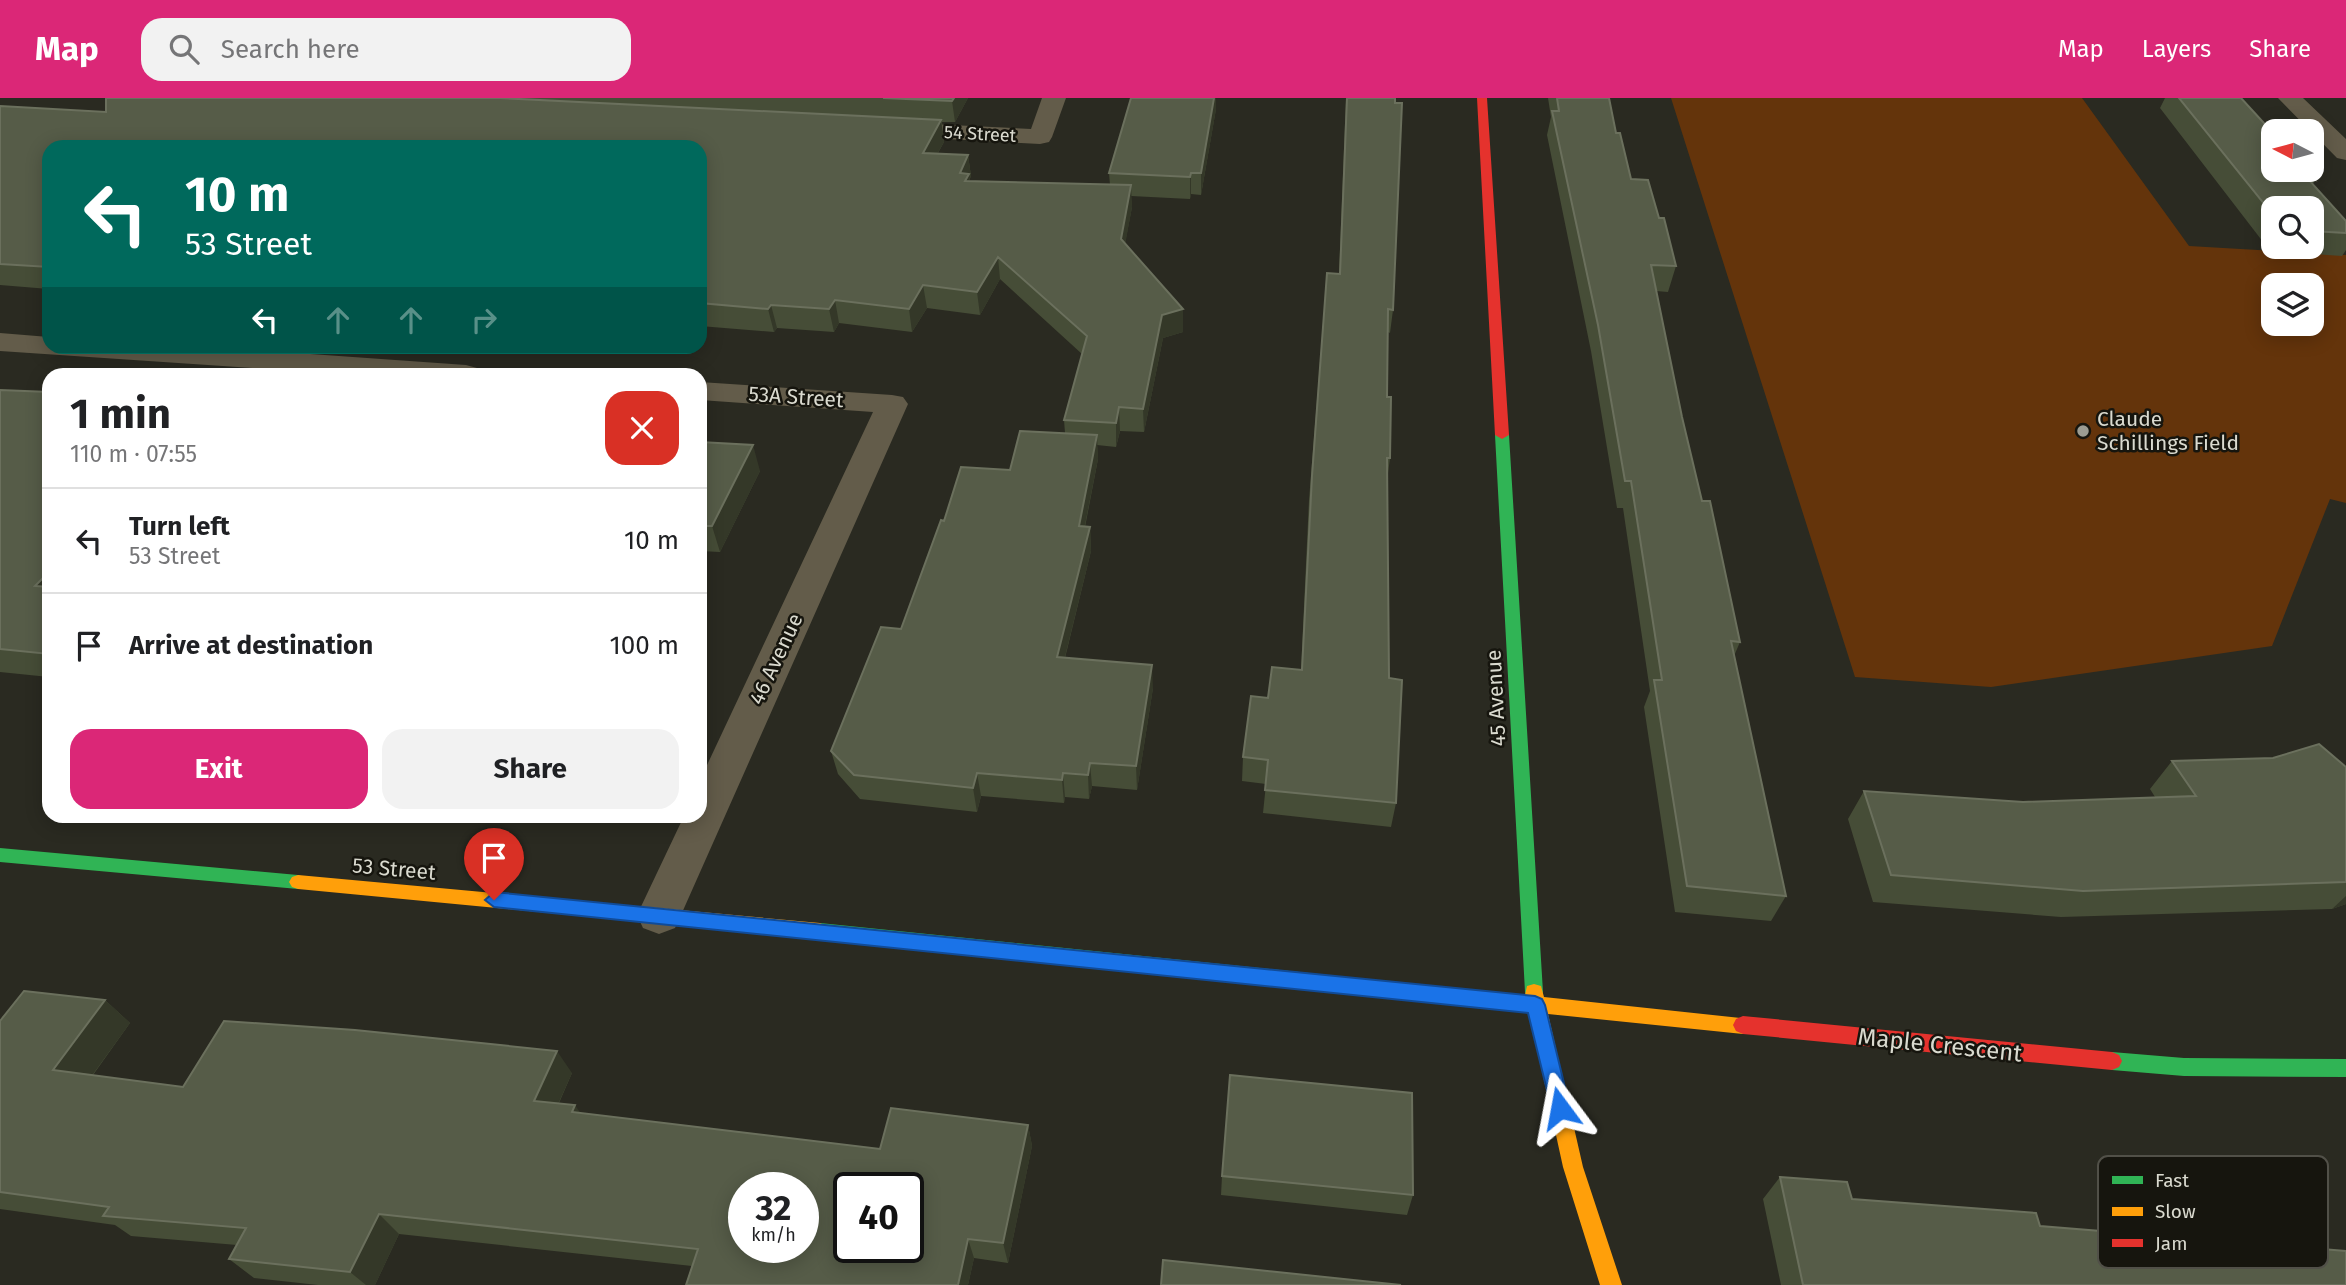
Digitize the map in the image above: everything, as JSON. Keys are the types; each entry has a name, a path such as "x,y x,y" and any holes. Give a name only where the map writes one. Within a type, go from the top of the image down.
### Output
{"street":[{"name":"54 Street","path":"860,127 1040,137 1054,98"},
{"name":"45 Avenue","path":"1482,98 1535,1005 1573,1167 1611,1285"},
{"path":"2290,98 2346,153"},
{"path":"0,342 42,345"},
{"path":"177,354 379,368"},
{"name":"53A Street","path":"707,391 892,404"},
{"name":"46 Avenue","path":"707,810 892,404"},
{"name":"46 Avenue","path":"659,915 701,823"},
{"name":"53 Street","path":"0,855 659,915 1535,1005"},
{"name":"Maple Crescent","path":"1535,1005 2184,1067 2346,1068"}],"shaded area":[{"path":"1671,98 2082,98 2189,246 2261,250 2261,259 2324,259 2324,254 2346,255 2346,503 2330,499 2272,646 1991,687 1855,677"}],"building":[{"path":"106,98 500,98 941,120 923,153 968,155 960,173 969,174 965,181 1131,185 1121,239 1183,309 1162,315 1143,409 1119,407 1116,423 1064,420 1087,336 998,257 977,292 923,285 909,309 835,300 829,309 771,305 768,309 707,304 707,140 42,140 42,267 0,264 0,106 106,112"},
{"path":"883,98 954,98 952,101"},
{"path":"1131,98 1214,98 1201,173 1191,173 1190,177 1109,173"},
{"path":"1347,98 1395,98 1395,103 1402,103 1393,310 1388,309 1387,397 1391,397 1390,458 1387,458 1389,678 1402,680 1396,803 1265,790 1268,760 1243,757 1251,696 1268,698 1272,667 1302,670 1312,476 1327,273 1340,274"},
{"path":"1557,98 1609,98 1616,133 1620,133 1631,179 1648,180 1659,218 1664,218 1676,266 1651,265 1702,501 1710,501 1740,642 1731,641 1786,896 1687,886 1654,680 1662,680 1631,481 1625,481 1598,325 1552,111 1559,111"},
{"path":"2179,98 2241,98 2261,120 2261,182 2311,182 2323,196 2261,196 2261,200"},
{"path":"2324,197 2346,221 2346,233 2324,232"},
{"path":"0,390 42,392 42,579 35,586 42,586 42,653 0,649"},
{"path":"1020,431 1097,435 1079,526 1090,527 1057,657 1152,665 1136,766 1090,763 1088,775 1063,773 1062,780 977,773 973,788 854,775 831,751 881,627 901,629 941,520 944,521 961,467 1010,470"},
{"path":"707,442 753,445 712,526 707,526"},
{"path":"2319,744 2346,767 2346,882 2083,891 1891,875 1864,791 2023,802 2196,796 2172,761 2273,758"},
{"path":"24,991 105,1000 53,1070 183,1087 224,1021 355,1030 557,1051 534,1101 575,1105 572,1112 880,1149 891,1108 1028,1125 1003,1243 968,1239 958,1285 686,1285 698,1249 379,1214 350,1272 229,1259 246,1228 103,1216 109,1207 0,1192 0,1021"},
{"path":"1230,1075 1412,1093 1413,1195 1222,1176"},
{"path":"1780,1177 1847,1182 1852,1199 2036,1213 2040,1226 2098,1231 2098,1268 2328,1268 2328,1250 2346,1251 2346,1285 1803,1285"},
{"path":"1163,1260 1401,1285 1161,1285"}],"traffic: fast":[{"path":"1502,435 1534,992"},
{"path":"0,855 298,882"},
{"path":"820,931 1347,985"},
{"path":"2112,1061 2184,1067 2346,1068"}],"traffic: slow":[{"path":"298,882 820,931"},
{"path":"1347,985 1743,1025"},
{"path":"1534,992 1573,1167 1611,1285"}],"traffic: jam":[{"path":"1482,98 1502,435"},
{"path":"1743,1025 2112,1061"}],"place":[{"name":"Claude Schillings Field","path":"2083,431"}],"route":[{"path":"494,900 1535,1005 1560,1108"}]}
